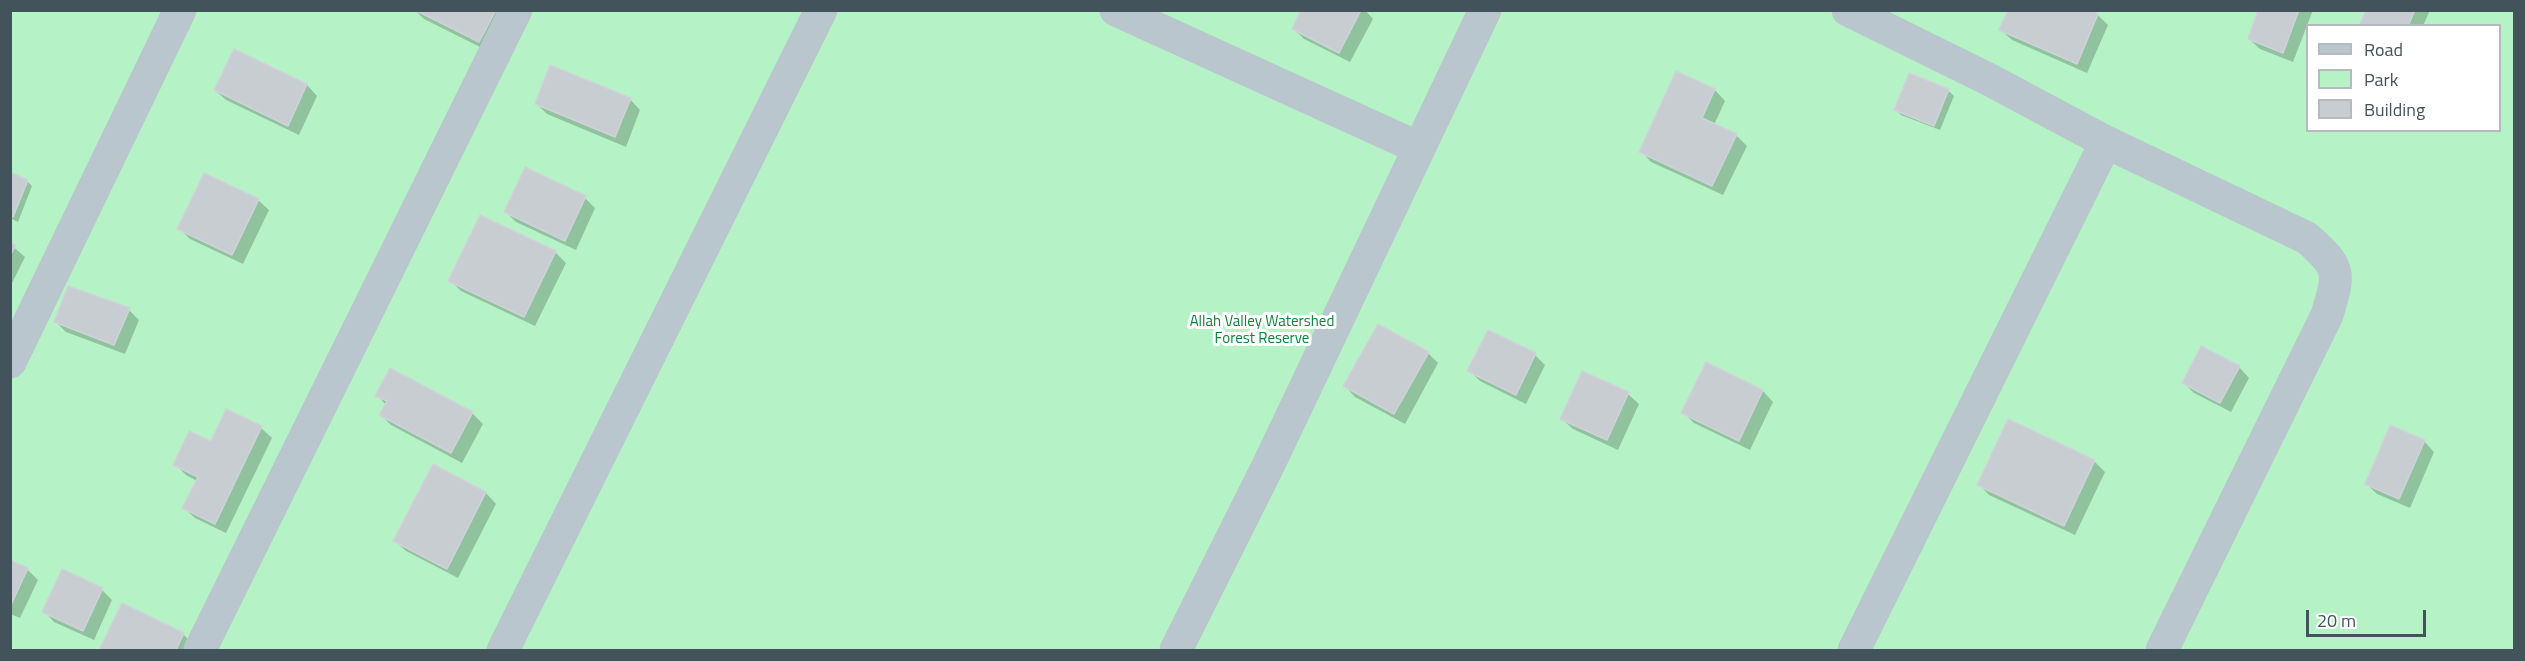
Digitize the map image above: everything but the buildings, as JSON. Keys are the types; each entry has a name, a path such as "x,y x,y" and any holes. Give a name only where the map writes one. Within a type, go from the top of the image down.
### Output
{"street":[{"path":"10,362 180,10"},
{"path":"200,651 516,10"},
{"path":"503,651 821,10"},
{"path":"1116,10 1419,148"},
{"path":"1176,651 1268,466 1485,10"},
{"path":"1848,10 1990,80 2106,142 2307,238 2329,258 2337,282 2327,315 2163,651"},
{"path":"1854,651 2106,142"}],"green space":[{"name":"Allah Valley Watershed Forest Reserve","path":"11,11 2514,11 2514,650 11,650"}]}
